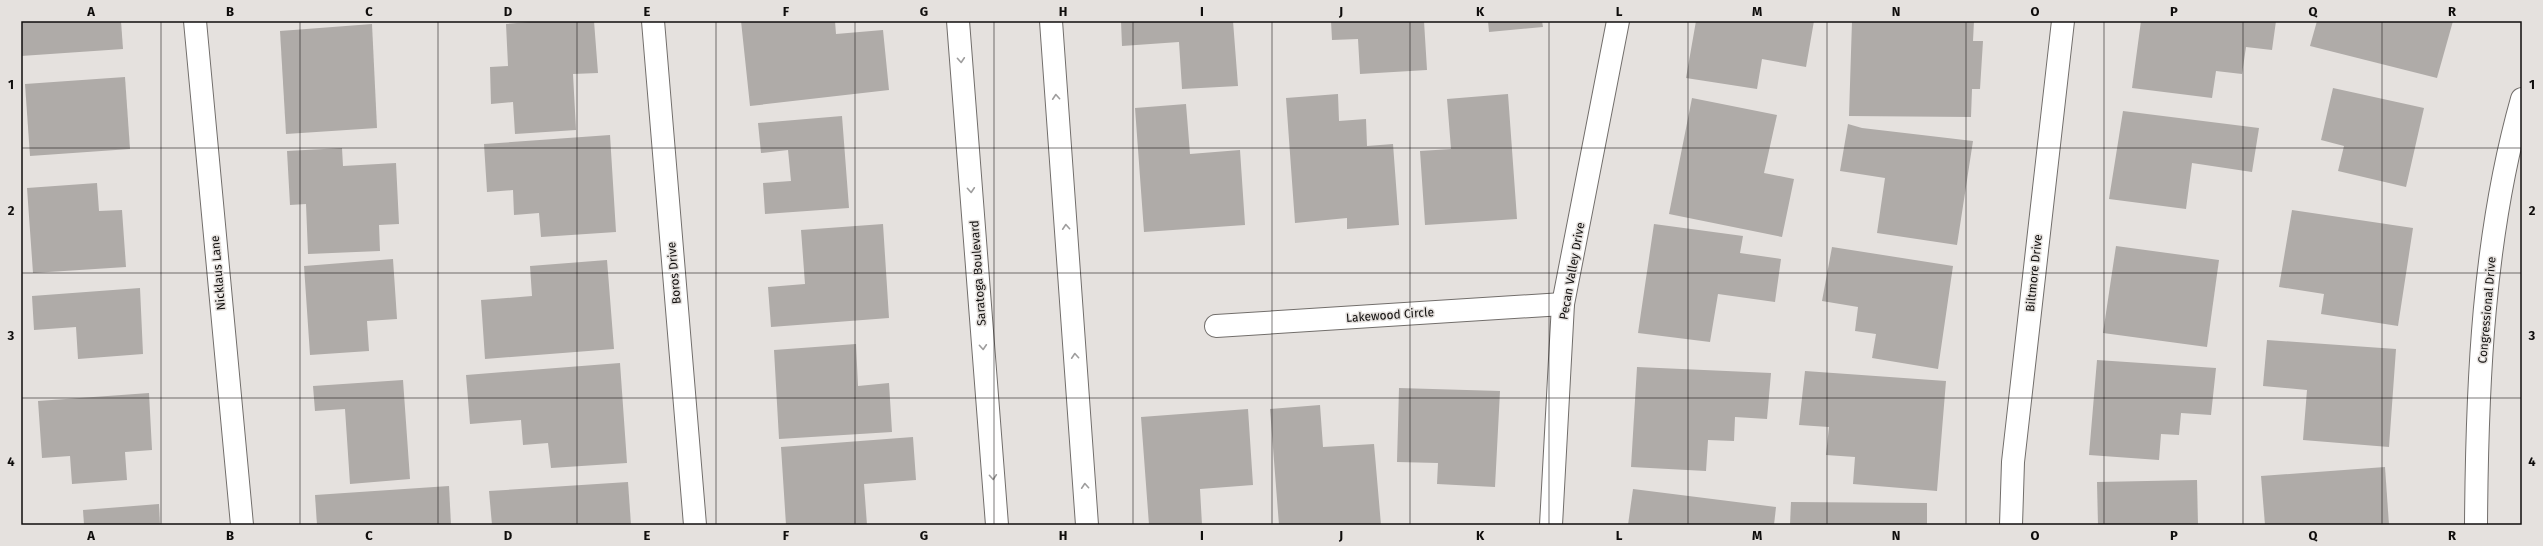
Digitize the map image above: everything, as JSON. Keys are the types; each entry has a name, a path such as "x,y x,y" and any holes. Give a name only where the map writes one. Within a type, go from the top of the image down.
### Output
{"street":[{"name":"Nicklaus Lane","path":"195,21 242,525"},
{"name":"Boros Drive","path":"653,21 695,525"},
{"name":"Saratoga Boulevard","path":"958,21 997,525"},
{"path":"1050,21 1088,525"},
{"name":"Pecan Valley Drive","path":"1551,525 1564,304 1618,21"},
{"name":"Biltmore Drive","path":"2011,525 2013,462 2063,21"},
{"name":"Congressional Drive","path":"2476,525 2476,445 2486,288 2508,150 2522,99"},
{"name":"Lakewood Circle","path":"1216,326 1564,304"}],"building":[{"path":"21,21 121,21 123,49 21,56"},
{"path":"541,21 594,21 598,73 573,74 576,130 515,134 513,102 491,104 490,67 508,66 506,24"},
{"path":"741,21 835,21 836,34 883,30 889,90 750,106"},
{"path":"1121,21 1233,21 1238,86 1182,89 1179,42 1122,46"},
{"path":"1331,21 1424,21 1427,70 1360,74 1358,39 1332,40"},
{"path":"1488,21 1542,21 1543,27 1489,32"},
{"path":"1696,21 1814,21 1806,67 1762,59 1757,89 1686,78"},
{"path":"1852,21 1974,21 1973,41 1983,41 1980,89 1972,89 1971,117 1849,116"},
{"path":"2141,21 2276,21 2272,50 2246,47 2242,74 2216,71 2212,98 2132,88"},
{"path":"2317,21 2453,21 2437,78 2310,46"},
{"path":"372,24 377,128 286,134 280,31"},
{"path":"125,77 130,149 30,156 25,84"},
{"path":"2333,88 2424,108 2406,187 2338,171 2344,146 2321,140"},
{"path":"1338,94 1339,121 1366,119 1367,146 1393,144 1399,225 1347,229 1347,218 1295,223 1286,98"},
{"path":"1508,94 1517,219 1425,225 1420,151 1451,149 1447,99"},
{"path":"1692,98 1777,115 1764,173 1794,179 1782,237 1669,214"},
{"path":"1186,104 1190,154 1240,150 1245,225 1144,232 1135,108"},
{"path":"2123,111 2259,128 2252,172 2192,163 2186,209 2109,199"},
{"path":"842,116 849,208 765,214 763,183 791,181 788,150 761,153 758,123"},
{"path":"1848,124 1862,128 1973,141 1957,245 1877,233 1885,178 1840,171"},
{"path":"610,135 616,232 541,237 539,213 514,215 513,190 487,192 484,144"},
{"path":"342,148 343,166 396,163 399,224 379,225 380,251 308,254 306,204 290,205 287,151"},
{"path":"97,183 99,211 122,210 126,267 33,273 27,188"},
{"path":"2292,210 2413,228 2398,326 2321,314 2324,294 2279,287"},
{"path":"883,224 889,318 771,327 768,287 805,284 801,230"},
{"path":"1654,224 1743,236 1740,253 1781,259 1775,302 1718,294 1710,342 1638,333"},
{"path":"2116,246 2219,260 2207,347 2103,333"},
{"path":"1832,247 1953,266 1938,369 1872,358 1876,334 1855,331 1858,307 1822,301"},
{"path":"393,259 397,319 367,321 369,351 310,355 304,266"},
{"path":"607,260 614,349 485,359 481,300 532,296 530,266"},
{"path":"140,288 143,354 78,359 76,327 34,330 32,296"},
{"path":"2267,340 2396,349 2389,447 2303,440 2307,390 2263,386"},
{"path":"856,344 858,386 889,383 892,432 779,439 774,350"},
{"path":"2097,360 2216,368 2211,415 2181,413 2179,435 2161,434 2159,460 2089,455"},
{"path":"620,363 627,463 551,468 548,443 523,445 521,420 470,424 466,375"},
{"path":"1637,367 1771,373 1767,419 1735,417 1734,441 1708,440 1706,471 1631,467"},
{"path":"1805,371 1946,381 1937,491 1853,484 1855,457 1826,455 1829,427 1799,425"},
{"path":"403,380 410,479 350,484 345,409 315,411 313,386"},
{"path":"1399,388 1500,391 1495,487 1437,484 1438,463 1397,462"},
{"path":"149,393 152,450 125,452 127,480 72,484 70,456 42,458 38,401"},
{"path":"1320,405 1323,447 1374,444 1381,525 1279,525 1270,409"},
{"path":"1248,409 1253,485 1200,489 1202,525 1149,525 1141,417"},
{"path":"913,437 916,480 864,484 867,525 786,525 781,447"},
{"path":"2385,467 2389,525 2265,525 2261,476"},
{"path":"2197,480 2198,525 2098,525 2097,482"},
{"path":"628,482 631,525 492,525 489,491"},
{"path":"449,486 451,525 317,525 315,495"},
{"path":"1633,489 1776,507 1774,525 1628,525"},
{"path":"1791,502 1927,503 1927,525 1790,525"},
{"path":"159,504 160,525 84,525 83,510"}]}
